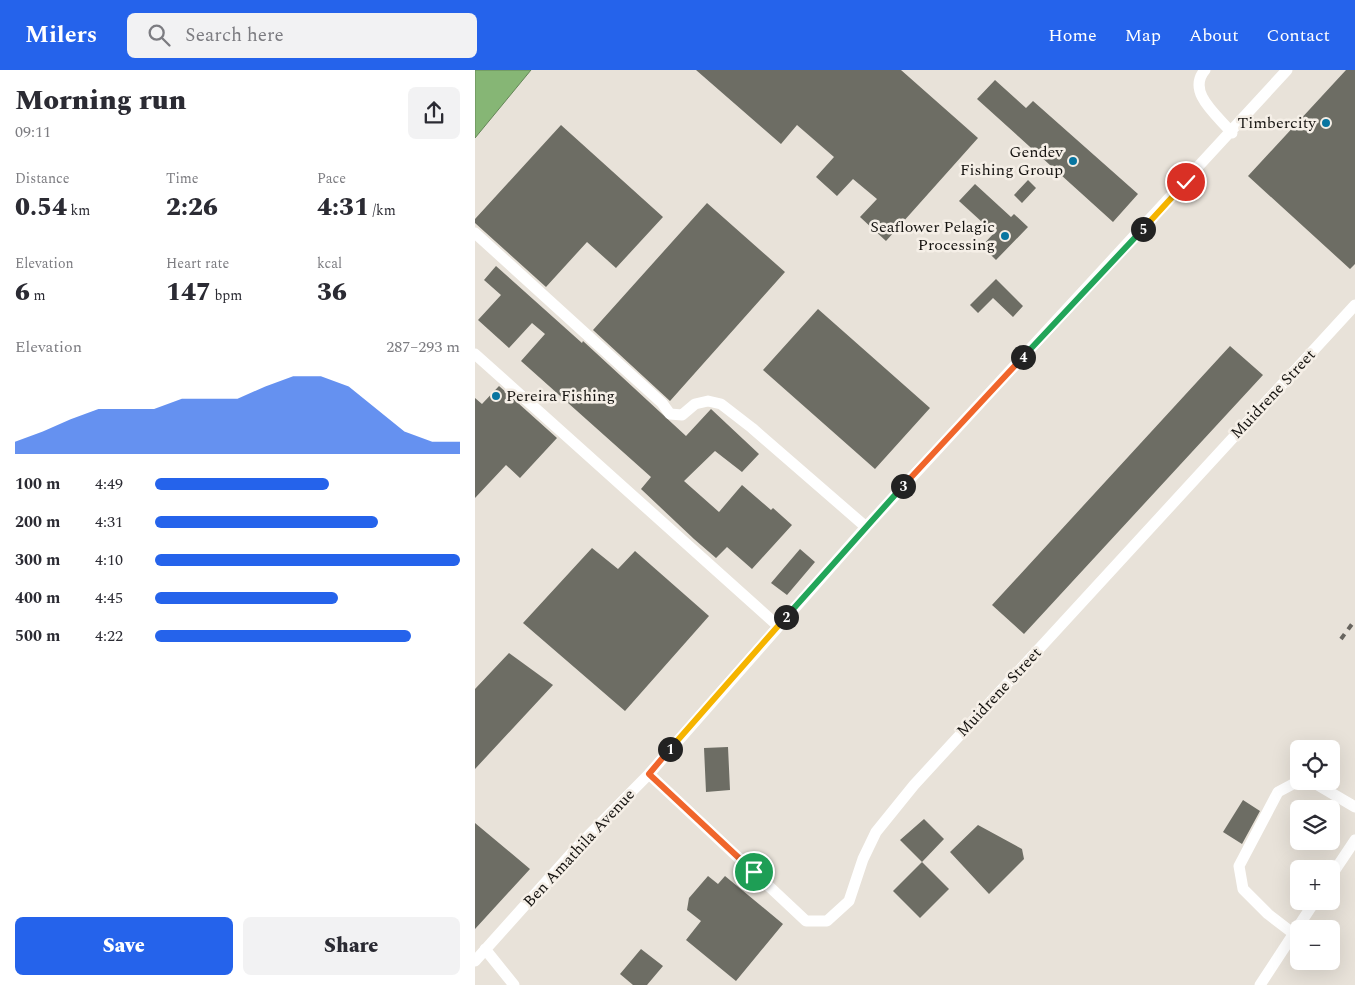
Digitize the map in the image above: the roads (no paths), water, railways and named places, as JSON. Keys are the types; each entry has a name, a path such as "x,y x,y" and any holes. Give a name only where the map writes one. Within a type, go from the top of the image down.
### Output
{"street":[{"path":"1205,70 1198,78 1197,87 1200,95 1231,133"},
{"name":"Ben Amathila Avenue","path":"475,961 579,845 649,774 865,527 1231,133 1287,70"},
{"path":"475,233 662,403 670,414 682,415 695,404 709,401 721,404 752,428 865,527"},
{"name":"Muidrene Street","path":"649,774 806,921 827,921 849,900 863,859 876,832 914,785 1355,305"},
{"path":"475,354 778,626"},
{"path":"1290,786 1278,792 1239,866 1243,889 1268,914 1290,931"},
{"path":"1326,790 1355,807"},
{"path":"1340,862 1355,840"},
{"path":"1260,985 1290,940"},
{"path":"485,949 514,985"}],"railway":[{"path":"1341,639 1355,620"}],"place":[{"name":"Timbercity","path":"1326,123"},
{"name":"Gendev Fishing Group","path":"1073,161"},
{"name":"Seaflower Pelagic Processing","path":"1005,236"},
{"name":"Pereira Fishing","path":"496,396"}]}
